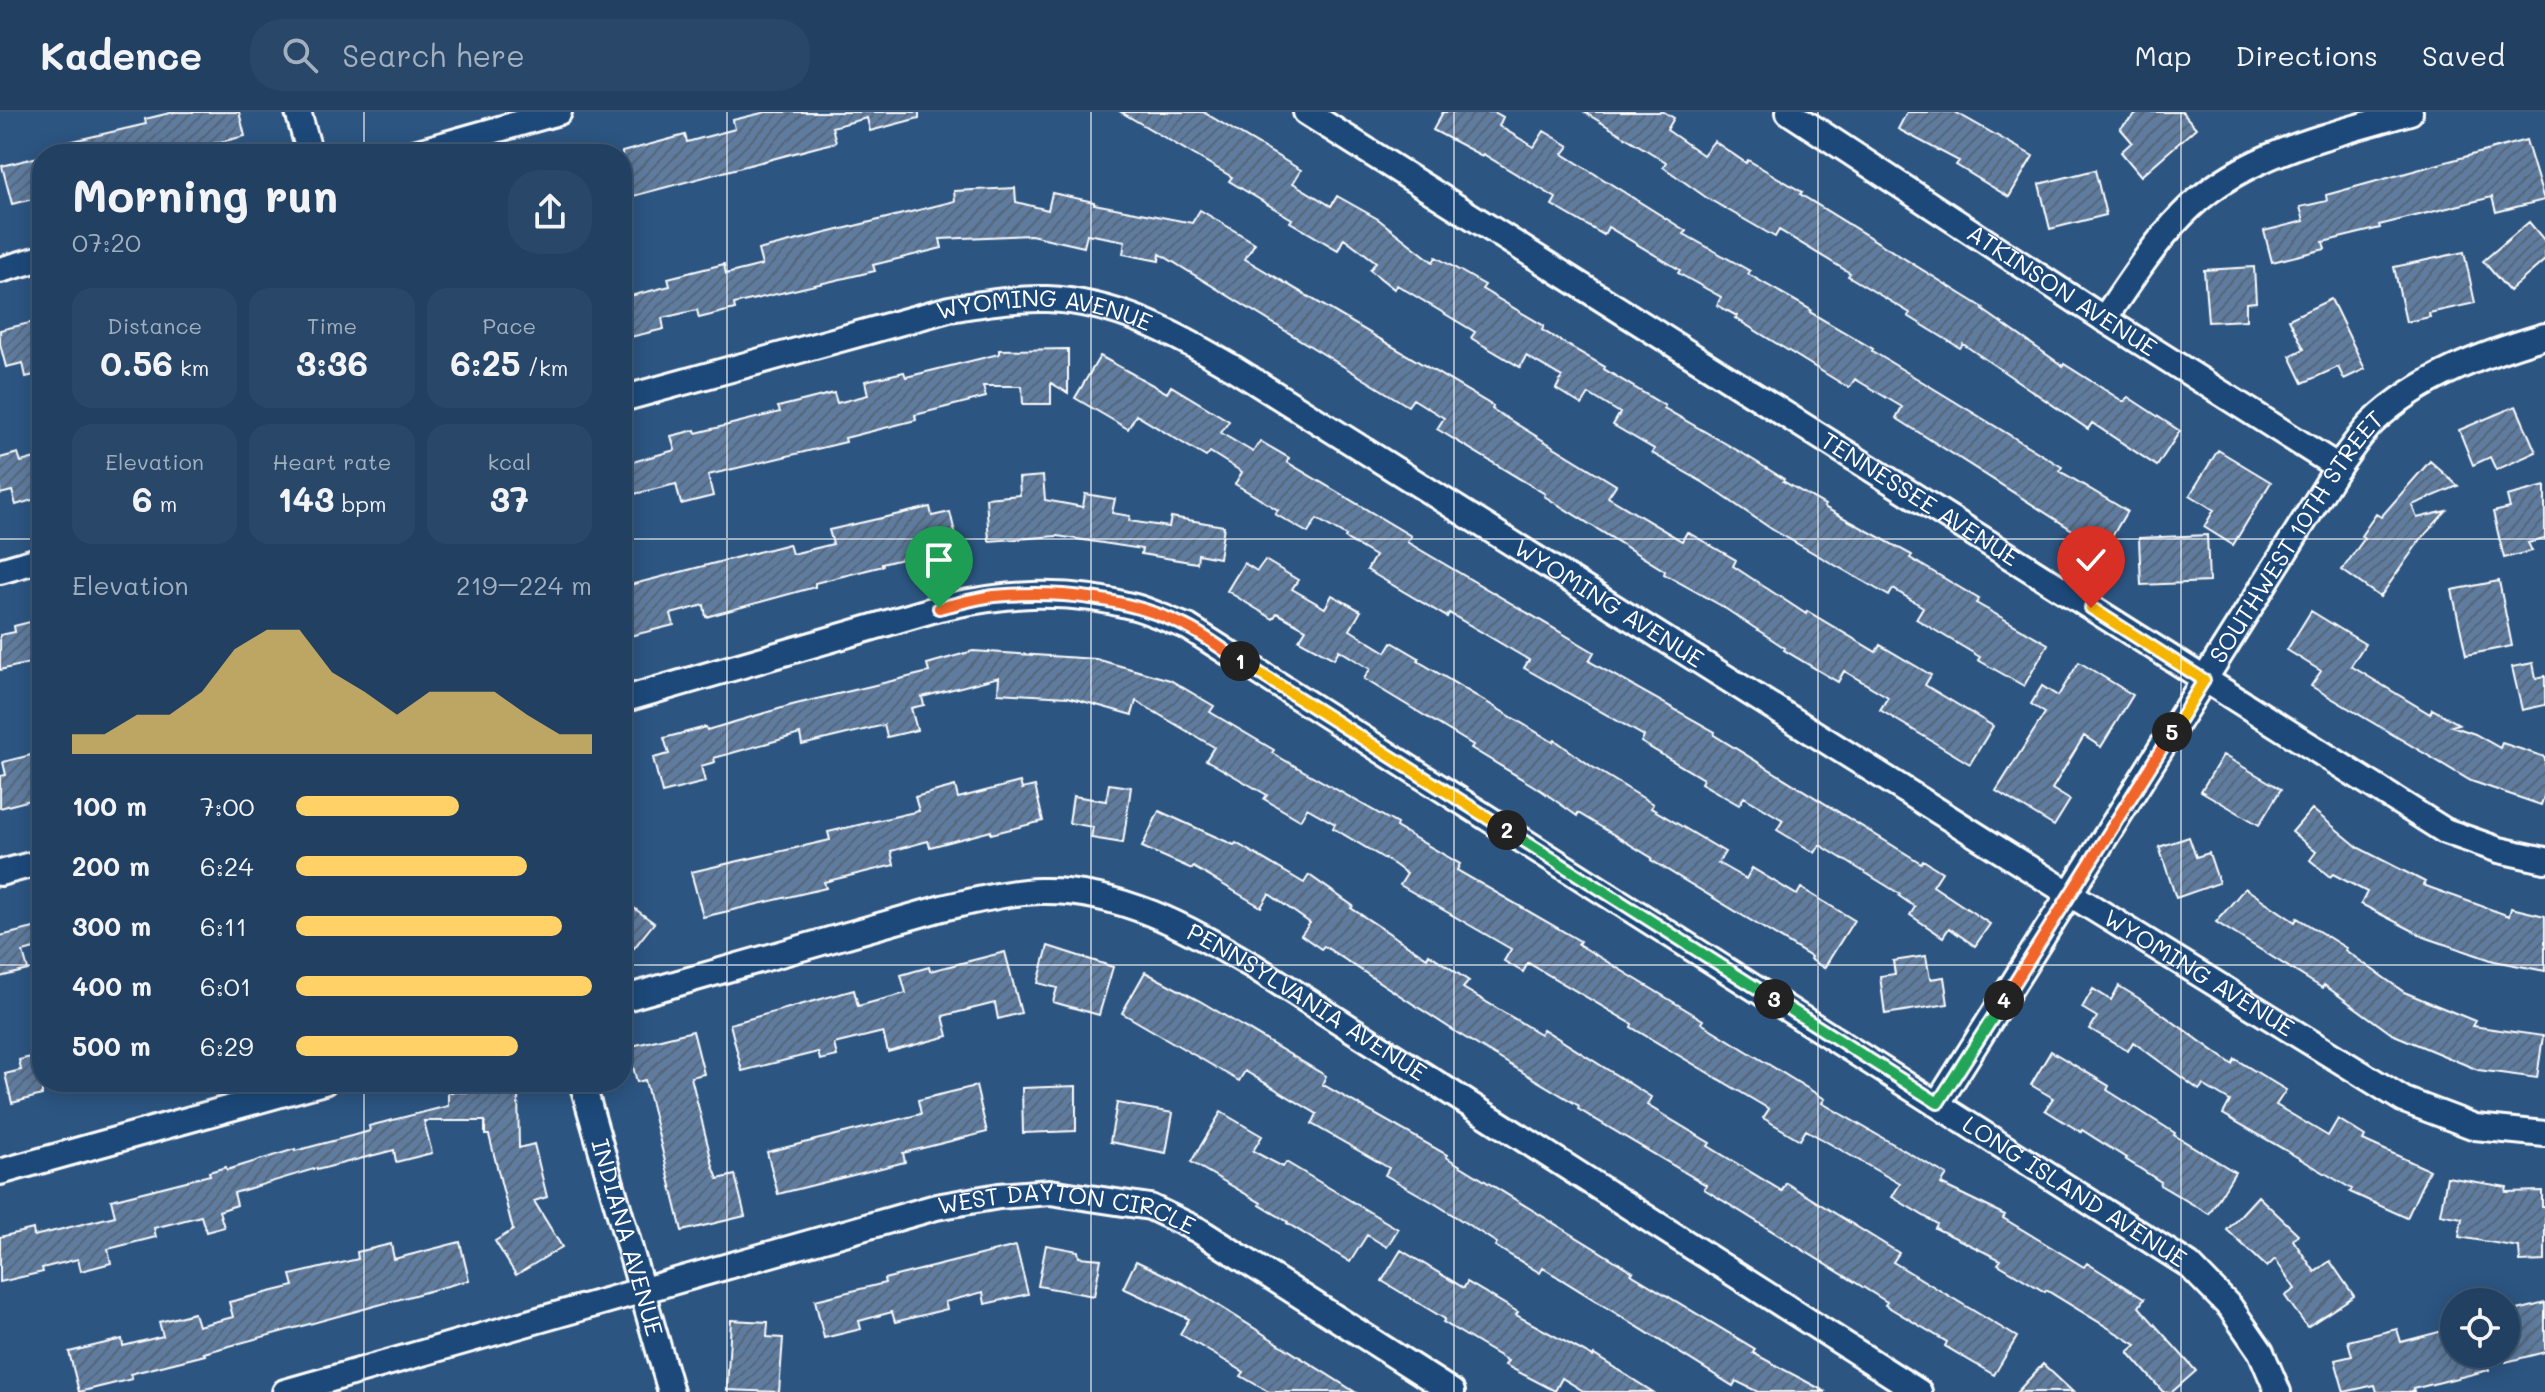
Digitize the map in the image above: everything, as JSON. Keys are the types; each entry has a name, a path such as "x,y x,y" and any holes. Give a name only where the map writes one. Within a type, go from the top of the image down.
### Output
{"street":[{"path":"298,112 307,144"},
{"path":"446,144 559,112"},
{"name":"TENNESSEE AVENUE","path":"1306,112 2445,831 2499,850 2545,860"},
{"name":"ATKINSON AVENUE","path":"1789,112 1820,120 2104,319 2338,467"},
{"path":"2104,319 2183,214 2251,164 2302,144 2410,112"},
{"path":"0,270 32,261"},
{"name":"WYOMING AVENUE","path":"632,396 949,309 1003,301 1046,299 1093,305 1142,319 1192,343 1235,369 2404,1100 2475,1127 2545,1134"},
{"name":"SOUTHWEST 10TH STREET","path":"1938,1103 2338,467 2370,425 2397,400 2476,358 2545,336"},
{"path":"0,571 32,562"},
{"name":"LONG ISLAND AVENUE","path":"632,697 939,608 991,596 1039,593 1135,607 1188,627 2189,1265 2230,1307 2261,1352 2278,1392"},
{"path":"0,873 32,865"},
{"name":"PENNSYLVANIA AVENUE","path":"632,996 942,908 996,896 1041,891 1097,896 1151,912 1197,933 1253,966 1919,1392"},
{"path":"0,1172 288,1092"},
{"name":"INDIANA AVENUE","path":"585,1092 671,1392"},
{"name":"WEST DAYTON CIRCLE","path":"285,1392 936,1207 1050,1192 1150,1207 1198,1230 1452,1392"}],"building":[{"path":"174,112 239,112 245,136 212,144 60,144 146,124 145,119"},
{"path":"766,112 919,112 919,118 870,131 867,118 832,127 836,142 632,196 632,149 685,135 687,142 735,129 733,120"},
{"path":"1121,112 1203,112 1301,170 1293,183 1331,206 1337,196 1378,219 1433,262 1436,257 1485,285 1482,289 1544,326 1542,330 1605,367 1664,408 1742,453 1824,507 1912,555 1910,558 1979,599 1976,603 2048,644 2024,686 1916,619 1923,607 1893,589 1889,596 1773,530 1704,483 1652,453 1654,449 1613,425 1620,413 1589,394 1582,405 1556,389 1562,377 1526,356 1520,367 1471,338 1475,332 1397,285 1394,289 1370,270 1376,262 1344,238 1338,250 1229,181 1232,177"},
{"path":"1443,112 1494,112 1503,117 1499,126 1534,147 1544,131 1569,146 1563,154 1686,231 1684,234 1750,271 1748,274 2062,467 2060,471 2127,511 2104,550 1896,418 1902,407 1855,379 1849,388 1735,318 1737,316 1717,305 1721,297 1678,273 1680,270 1608,227 1604,235 1552,205 1556,198 1483,154 1433,130"},
{"path":"1584,112 1664,112 1674,118 1667,130 1703,155 1714,141 1746,163 1748,160 1984,308 2063,366 2124,402 2128,397 2180,431 2157,466 2092,423 2088,429 1963,344 1960,348 1908,316 1910,313 1848,276 1850,273 1779,230 1775,237 1707,198 1663,167 1666,162"},
{"path":"1907,112 1955,112 2033,156 2009,197 1956,165 1959,161 1898,129"},
{"path":"2139,112 2182,112 2196,128 2141,176 2121,152 2132,142 2120,128"},
{"path":"2526,140 2544,200 2496,212 2492,197 2379,225 2380,228 2323,242 2325,249 2272,262 2264,231 2304,221 2300,207 2327,201 2326,195"},
{"path":"32,158 32,199 12,204 2,166"},
{"path":"2095,170 2106,215 2050,229 2039,184"},
{"path":"1015,188 1016,202 1048,210 1052,193 1192,223 1200,210 1255,243 1245,259 1493,406 1492,409 1616,485 1608,497 1682,541 1687,532 1736,560 1733,566 1806,614 1807,611 1876,652 1880,645 1931,675 1925,685 1993,726 1970,764 1880,710 1888,697 1844,671 1838,682 1784,650 1720,605 1664,574 1665,571 1545,494 1437,429 1444,418 1413,399 1408,406 1160,254 1159,261 1123,254 1125,241 1087,234 1084,247 1031,235 940,239 942,248 873,265 875,271 734,304 735,309 699,318 697,310 662,318 664,329 632,337 632,296 670,286 668,278 724,264 726,274 762,265 758,250 955,201 954,191"},
{"path":"2529,222 2545,241 2545,260 2509,291 2483,261"},
{"path":"2464,252 2475,303 2429,313 2430,317 2406,322 2394,267"},
{"path":"2254,267 2256,302 2246,303 2246,320 2208,322 2204,270"},
{"path":"2331,299 2365,369 2344,379 2338,367 2303,383 2290,356 2304,349 2289,319"},
{"path":"32,322 32,376 26,377 23,363 6,367 0,330"},
{"path":"1068,349 1068,393 1051,383 1051,404 1023,404 1022,386 983,386 986,397 915,415 916,420 845,438 846,442 708,475 713,496 681,504 676,484 632,495 632,462 675,450 671,436 695,430 696,433 780,412 778,407 834,393 837,403 868,395 865,381 904,372 906,377 999,354 999,350"},
{"path":"1100,356 1167,393 1171,386 1229,421 1221,433 1253,452 1260,441 1289,458 1287,462 1411,536 1407,542 1594,652 1589,661 1715,732 1714,735 1921,863 1923,860 1942,872 1933,886 1990,924 1975,946 1949,928 1943,937 1910,915 1915,907 1900,894 1820,845 1815,853 1777,830 1783,820 1744,797 1739,805 1701,783 1703,779 1641,742 1644,736 1524,668 1529,660 1367,570 1375,556 1346,536 1317,519 1308,533 1275,514 1278,510 1235,484 1242,472 1210,452 1206,457 1136,415 1128,429 1075,398"},
{"path":"2516,406 2536,452 2496,470 2490,457 2473,465 2459,430"},
{"path":"2218,450 2271,482 2233,545 2204,527 2214,510 2190,495"},
{"path":"18,453 21,462 32,459 32,500 16,505 12,491 0,494 0,458"},
{"path":"2430,461 2458,486 2412,505 2417,518 2446,511 2421,539 2380,597 2342,570 2364,539 2361,536 2376,514 2381,517"},
{"path":"1043,476 1045,500 1083,507 1085,494 1115,499 1112,513 1130,516 1129,521 1169,527 1171,517 1224,526 1219,558 1198,554 1197,563 1141,554 1142,549 1057,536 989,541 986,498 1020,495 1019,478"},
{"path":"2545,486 2545,539 2528,543 2532,551 2504,558 2493,512 2510,508 2507,496"},
{"path":"930,507 932,516 950,512 958,545 815,583 815,587 706,617 704,605 671,614 674,625 632,636 632,584 789,544 792,554 833,544 829,530"},
{"path":"2207,535 2209,582 2141,585 2139,538"},
{"path":"1265,560 1298,580 1292,589 1325,608 1332,595 1361,611 1350,630 1386,652 1392,642 1419,658 1418,661 1553,742 1555,740 1653,804 1651,808 1725,852 1718,863 1746,879 1752,868 1797,895 1801,888 1854,920 1824,968 1652,858 1578,813 1577,816 1471,748 1473,745 1364,679 1370,669 1339,650 1334,659 1299,640 1306,629 1277,613 1273,619 1227,591 1244,563 1257,571"},
{"path":"2499,581 2512,646 2466,655 2452,590"},
{"path":"2311,611 2365,644 2351,666 2430,714 2432,709 2459,724 2452,726 2500,748 2502,743 2545,757 2545,793 2541,805 2471,781 2311,686 2321,671 2287,650"},
{"path":"32,622 32,662 0,670 0,635 15,632 14,626"},
{"path":"973,651 1096,659 1170,680 1214,706 1210,712 1274,750 1272,753 1397,824 1396,827 1460,864 1457,870 1580,941 1578,944 1825,1099 1822,1103 1947,1175 1941,1184 2005,1215 2003,1218 2084,1267 2087,1263 2144,1299 2139,1307 2196,1371 2172,1392 2163,1392 2128,1352 2136,1345 1998,1264 2001,1260 1935,1228 1937,1224 1892,1197 1900,1184 1806,1130 1800,1140 1763,1118 1769,1109 1631,1027 1632,1024 1528,963 1523,972 1504,961 1511,949 1400,885 1407,874 1395,865 1333,828 1335,824 1307,808 1300,820 1264,799 1267,795 1206,760 1214,747 1136,701 1132,715 1068,697 998,693 999,677 922,697 924,705 911,708 917,730 887,737 884,725 802,745 800,734 714,758 715,762 701,766 705,782 662,793 653,758 669,754 664,738 706,727 707,730 792,705 929,672 927,664"},
{"path":"2079,662 2133,695 2101,747 2084,736 2052,789 2070,800 2054,826 1996,791 2045,713 2031,704 2042,686 2058,696"},
{"path":"2533,663 2536,678 2545,676 2545,705 2522,710 2512,667"},
{"path":"32,755 32,800 0,808 0,776 6,775 3,762"},
{"path":"2223,755 2281,789 2259,825 2201,791"},
{"path":"1020,782 1022,789 1035,786 1043,821 930,847 928,841 891,851 894,865 824,882 826,888 703,917 691,872 830,840 828,832 919,811 915,797 955,786 958,798"},
{"path":"1109,784 1131,787 1123,843 1091,838 1093,827 1069,823 1073,796 1106,801"},
{"path":"2312,809 2359,848 2425,882 2423,885 2509,916 2511,908 2545,916 2545,971 2494,961 2427,938 2361,904 2367,892 2333,874 2330,877 2310,860 2316,852 2292,832"},
{"path":"1159,811 1234,845 1236,843 1304,883 1309,875 1353,906 1351,908 1427,958 1429,954 1469,981 1463,988 1540,1034 1543,1029 1651,1097 1647,1105 1710,1143 1708,1146 1782,1191 1786,1183 1899,1253 1893,1262 2017,1337 1994,1375 1945,1346 1947,1342 1885,1305 1887,1302 1704,1189 1706,1185 1578,1109 1579,1106 1459,1034 1324,946 1321,949 1301,935 1310,923 1269,894 1261,907 1193,867 1142,847"},
{"path":"2189,837 2196,857 2209,853 2219,883 2176,898 2159,847"},
{"path":"2245,888 2295,922 2297,918 2346,948 2404,992 2475,1021 2472,1026 2543,1036 2537,1078 2478,1070 2392,1034 2324,985 2322,988 2216,922"},
{"path":"632,906 654,923 634,948 632,946"},
{"path":"32,928 32,950 23,952 28,970 0,977 0,936"},
{"path":"1048,946 1113,967 1099,1015 1053,1002 1057,988 1038,983"},
{"path":"1005,952 1021,1013 998,1019 995,1003 943,1016 948,1036 888,1052 883,1032 834,1044 837,1056 820,1060 818,1052 742,1071 730,1024 854,990 858,1006 906,993 901,975"},
{"path":"1926,956 1930,979 1944,977 1948,1004 1885,1014 1880,976 1895,974 1893,961"},
{"path":"1145,972 1326,1076 1322,1084 1447,1155 1633,1272 1631,1274 1755,1349 1753,1353 1826,1392 1758,1392 1736,1381 1733,1386 1543,1268 1540,1273 1495,1246 1497,1243 1385,1175 1389,1168 1312,1124 1317,1114 1245,1071 1239,1081 1122,1013"},
{"path":"2119,986 2232,1064 2235,1059 2286,1090 2276,1105 2328,1136 2338,1119 2365,1136 2363,1140 2429,1170 2407,1218 2350,1192 2352,1189 2223,1114 2230,1101 2203,1085 2199,1090 2133,1042 2128,1051 2090,1029 2097,1017 2082,1008 2093,989 2111,1000"},
{"path":"693,1031 704,1074 691,1077 713,1166 718,1179 735,1175 745,1216 682,1231 645,1080 637,1082 632,1046"},
{"path":"2051,1051 2109,1086 2107,1090 2235,1172 2209,1214 2160,1185 2161,1182 2082,1130 2045,1110 2053,1098 2031,1085"},
{"path":"32,1057 32,1092 42,1092 42,1095 12,1103 5,1074 21,1070 19,1060"},
{"path":"976,1086 987,1132 903,1153 905,1162 778,1194 767,1152 921,1114 918,1100"},
{"path":"1076,1086 1076,1131 1023,1133 1022,1088"},
{"path":"448,1092 518,1092 519,1148 534,1144 547,1197 534,1201 562,1247 516,1275 495,1241 513,1230 489,1135 485,1135 485,1121 424,1121 432,1153 396,1162 394,1150 317,1168 234,1193 237,1205 219,1211 224,1227 206,1232 201,1216 154,1228 156,1237 108,1249 111,1263 81,1271 78,1259 42,1268 43,1272 0,1282 0,1237 33,1229 34,1236 115,1216 111,1200 370,1131 369,1126 448,1106"},
{"path":"1117,1103 1173,1113 1166,1153 1110,1142"},
{"path":"1221,1112 1262,1136 1253,1151 1283,1167 1286,1162 1398,1229 1387,1247 1367,1235 1350,1262 1261,1203 1191,1162"},
{"path":"2447,1177 2507,1187 2506,1192 2542,1191 2545,1261 2520,1262 2519,1247 2459,1237 2462,1218 2440,1214"},
{"path":"2258,1196 2298,1234 2293,1240 2315,1272 2330,1261 2354,1296 2307,1327 2285,1296 2295,1289 2275,1259 2267,1267 2227,1230"},
{"path":"460,1242 469,1280 130,1374 132,1379 79,1392 69,1352 122,1339 123,1346 163,1336 159,1322 194,1313 198,1326 233,1317 229,1302 294,1286 291,1275 358,1259 357,1252 391,1244 394,1259"},
{"path":"1046,1245 1078,1251 1079,1257 1101,1259 1094,1296 1038,1286"},
{"path":"1016,1246 1028,1294 985,1304 983,1292 945,1302 947,1309 895,1322 892,1312 859,1321 861,1329 824,1338 815,1300"},
{"path":"1401,1250 1464,1288 1467,1282 1518,1312 1516,1315 1594,1355 1653,1392 1585,1392 1562,1378 1555,1391 1505,1365 1508,1361 1382,1281"},
{"path":"1136,1261 1186,1285 1355,1392 1269,1392 1241,1376 1244,1372 1180,1334 1189,1319 1123,1288"},
{"path":"2545,1303 2545,1352 2520,1358 2520,1309"},
{"path":"731,1320 768,1322 767,1337 783,1338 779,1392 727,1390"},
{"path":"2397,1329 2401,1342 2440,1332 2440,1368 2489,1370 2413,1389 2414,1392 2377,1392 2375,1385 2344,1392 2335,1360 2352,1356 2348,1341"},
{"path":"2043,1364 2073,1392 2017,1392"}],"route":[{"path":"939,608 991,596 1039,593 1135,607 1188,627 1938,1103 2204,680 2091,608"}]}
